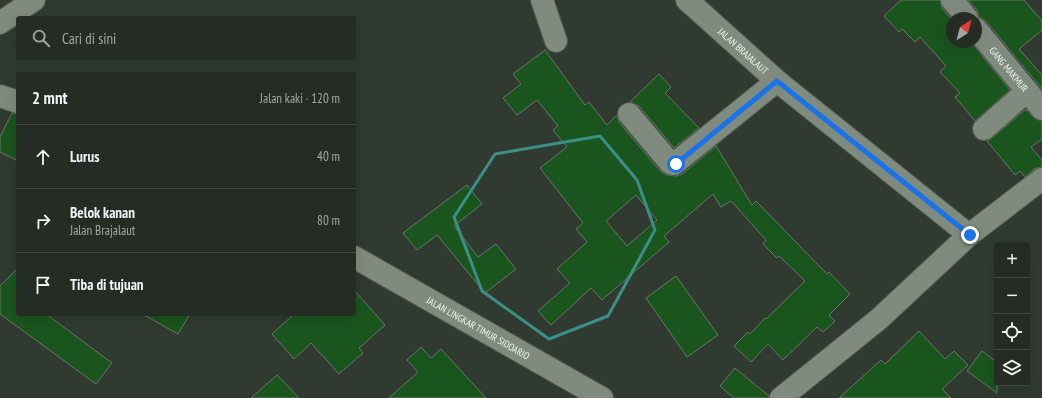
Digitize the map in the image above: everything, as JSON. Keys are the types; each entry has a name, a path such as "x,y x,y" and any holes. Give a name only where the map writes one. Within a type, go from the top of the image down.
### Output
{"street":[{"path":"0,22 34,0"},
{"path":"542,0 556,41"},
{"name":"JALAN BRAJALAUT","path":"688,0 777,81 978,229"},
{"path":"952,0 962,12"},
{"name":"GANG MAKMUR","path":"982,36 1042,109"},
{"path":"629,114 670,163 674,164 777,81"},
{"path":"984,129 1027,91"},
{"path":"0,96 16,101"},
{"path":"781,398 879,318 978,229 1042,179"},
{"name":"JALAN LINGKAR TIMUR SIDOARJO","path":"356,258 602,398"}],"highlighted area":[{"path":"600,136 637,180 655,230 608,316 549,339 482,291 454,217 495,154"}],"building":[{"path":"901,0 940,0 942,8 946,13 946,48 976,48 1010,90 975,121 955,97 960,93 940,72 946,66 920,37 915,42 902,29 899,32 884,16"},
{"path":"968,0 1024,0 1042,21 1042,30 1019,49 1042,75 1042,89 986,21 982,19 982,12 978,12"},
{"path":"545,50 585,105 589,102 607,125 617,115 619,122 660,171 667,175 676,176 682,174 716,146 752,205 756,201 827,274 829,272 850,294 829,315 835,321 823,332 817,327 783,360 768,344 751,362 734,346 748,332 750,334 805,281 779,256 777,258 763,244 766,240 731,201 721,207 713,194 664,236 669,242 602,300 591,288 551,325 538,311 570,283 557,269 587,242 576,229 583,223 540,168 567,147 553,130 558,126 537,100 517,115 503,98 521,84 513,74","holes":["636,195 657,220 627,246 606,221"]},
{"path":"659,74 671,87 665,93 699,128 674,148 639,106 630,102"},
{"path":"1026,109 1033,117 1042,121 1042,139 1031,147 1042,160 1042,167 1034,169 1025,177 1020,171 1015,175 987,141"},
{"path":"12,113 16,114 16,160 0,152 0,137"},
{"path":"467,185 482,204 454,226 478,257 496,244 516,269 485,293 437,235 417,250 403,233"},
{"path":"16,270 16,316 49,316 112,363 96,384 0,314 0,286"},
{"path":"676,276 718,335 687,357 646,298"},
{"path":"356,292 385,325 359,348 363,353 339,374 311,343 294,359 272,334 292,316 356,316"},
{"path":"146,316 189,316 178,334"},
{"path":"919,331 945,359 954,351 968,365 942,389 951,398 839,398 881,360 885,364"},
{"path":"421,347 431,358 441,349 486,398 389,398 418,372 407,360"},
{"path":"982,351 994,360 994,386 997,386 997,393 967,371"},
{"path":"735,368 769,396 769,398 734,398 720,386"},
{"path":"277,375 299,398 251,398"}],"route":[{"path":"676,164 777,81 970,235"}]}
